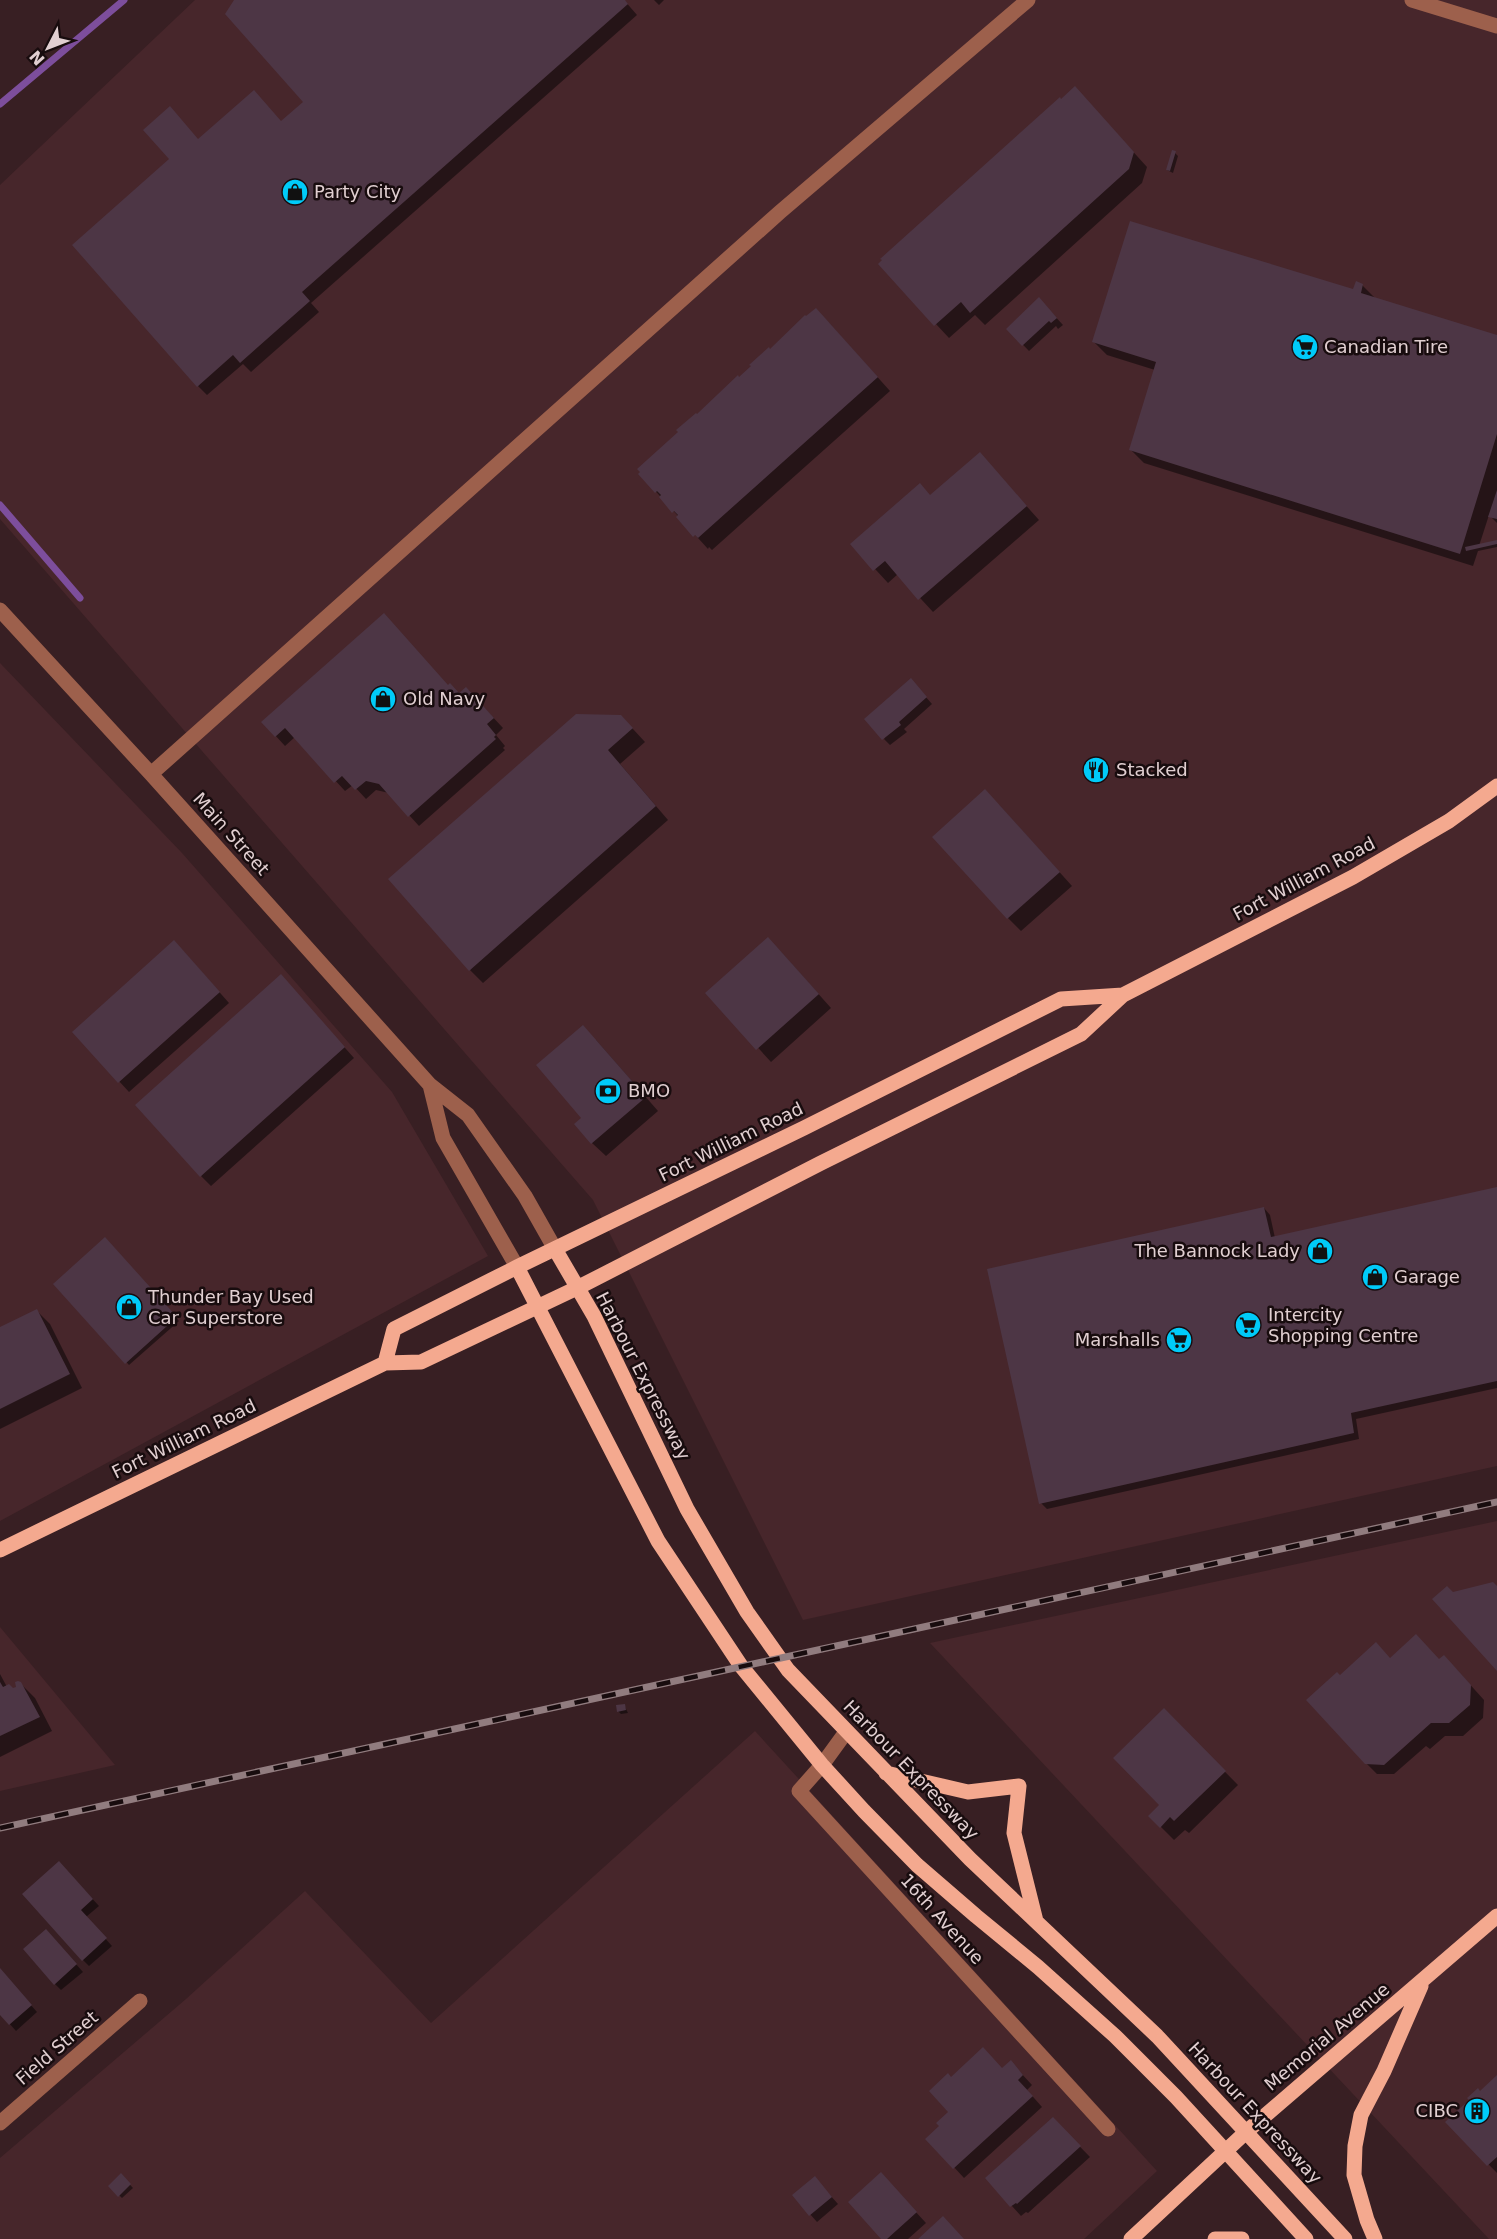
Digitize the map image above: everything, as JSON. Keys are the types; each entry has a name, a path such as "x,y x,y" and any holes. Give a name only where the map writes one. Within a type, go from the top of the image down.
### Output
{"main road":[{"name":"Fort William Road","path":"0,1550 385,1363 422,1362 577,1288 761,1193 1081,1034 1123,995 1353,876 1449,821 1497,786"},
{"name":"Fort William Road","path":"385,1363 394,1329 517,1267 804,1128 1061,999 1123,995"},
{"name":"Harbour Expressway","path":"555,1249 599,1327 687,1509 747,1612 788,1670 970,1858 1157,2036 1345,2239"},
{"path":"517,1267 658,1541 741,1666 822,1765 917,1865 1038,1967 1114,2036 1226,2151 1306,2239"},
{"path":"886,1773 968,1792 1019,1786 1014,1833 1035,1921"},
{"name":"Memorial Avenue","path":"1131,2239 1246,2132 1497,1916"},
{"path":"1375,2239 1354,2175 1355,2146 1361,2115 1384,2071 1424,1980"},
{"path":"1215,2239 1242,2239"}],"street":[{"path":"151,774 756,233 1028,0"},
{"path":"1412,0 1497,26"},
{"name":"Main Street","path":"0,610 151,774 430,1085 468,1115 525,1196 555,1249"},
{"name":"Main Street","path":"430,1085 443,1138 517,1267"},
{"name":"16th Avenue","path":"846,1732 799,1791 1108,2128"},
{"name":"Field Street","path":"0,2123 140,2001"}],"shaded area":[{"path":"195,0 1497,0 1497,1466 803,1620 593,1200 0,519 0,185"},
{"path":"0,663 182,853 392,1092 488,1256 0,1521"},
{"path":"1497,1521 1497,2239 1489,2239 930,1643"},
{"path":"0,1627 115,1765 0,1791"},
{"path":"755,1731 1157,2171 1084,2239 0,2239 0,2158 186,1999 305,1891 431,2023"}],"building":[{"path":"234,0 625,0 628,4 302,292 310,301 240,363 233,355 197,387 72,245 169,159 143,130 170,106 198,139 254,90 281,121 303,102 225,14"},
{"path":"1075,86 1134,152 1129,169 970,313 961,302 934,326 878,264 882,260 880,259"},
{"path":"1172,150 1176,151 1170,171 1166,170"},
{"path":"1130,221 1353,289 1356,281 1363,284 1361,293 1497,335 1497,434 1460,554 1129,450 1156,362 1092,342"},
{"path":"1039,297 1057,318 1051,323 1049,321 1022,346 1006,329"},
{"path":"816,308 878,377 698,538 695,535 693,537 676,517 678,515 674,511 672,513 659,497 661,495 657,491 655,493 638,474 640,472 637,469 678,432 676,430 697,414 738,375 739,377 751,366 749,365 769,347 770,349 805,315"},
{"path":"980,452 1027,506 918,600 885,561 873,571 850,544 920,483 930,495"},
{"path":"1497,490 1497,519 1488,517"},
{"path":"1497,540 1497,544 1466,551 1465,547"},
{"path":"384,613 448,685 450,683 459,693 466,687 494,718 487,724 496,735 494,737 496,739 408,817 379,784 366,781 355,790 342,776 334,783 285,728 275,737 261,722"},
{"path":"911,678 927,697 899,722 901,725 882,740 864,719"},
{"path":"576,714 621,715 633,728 608,750 656,806 469,971 388,879"},
{"path":"985,789 1060,872 1007,919 932,837"},
{"path":"768,937 819,994 756,1050 705,993"},
{"path":"174,940 220,992 118,1083 72,1032"},
{"path":"281,974 345,1047 200,1177 135,1105"},
{"path":"583,1025 646,1097 591,1144 574,1124 581,1118 536,1065"},
{"name":"Intercity Shopping Centre","path":"1497,1187 1497,1381 1351,1413 1354,1433 1039,1504 987,1269 1264,1207 1271,1237"},
{"path":"105,1237 177,1317 125,1364 53,1284"},
{"path":"37,1309 70,1374 0,1409 0,1327"},
{"path":"1493,1582 1497,1586 1497,1671 1432,1599 1447,1586 1453,1592"},
{"path":"1416,1634 1439,1659 1444,1655 1471,1685 1470,1705 1449,1723 1431,1723 1384,1765 1365,1764 1306,1700 1337,1672 1340,1675 1376,1642 1390,1658"},
{"path":"0,1682 3,1687 9,1684 13,1688 16,1687 15,1682 21,1682 40,1717 0,1736"},
{"path":"625,1704 626,1710 617,1712 616,1705"},
{"path":"1164,1708 1226,1771 1174,1821 1170,1817 1160,1828 1148,1816 1159,1805 1113,1758"},
{"path":"59,1861 93,1899 81,1910 107,1938 82,1961 22,1894"},
{"path":"46,1929 77,1964 54,1985 23,1949"},
{"path":"0,1968 32,2005 9,2025 0,2015"},
{"path":"983,2047 1002,2068 1011,2060 1023,2075 1018,2080 1033,2096 953,2169 925,2139 939,2126 936,2123 948,2112 929,2091 948,2073 951,2077"},
{"name":"CIBC","path":"1497,2075 1497,2157 1487,2166 1445,2122 1469,2100 1467,2098 1478,2088 1480,2091"},
{"path":"1053,2117 1081,2146 1017,2204 1010,2207 985,2178"},
{"path":"881,2172 917,2212 887,2239 881,2239 848,2202"},
{"path":"121,2173 131,2184 118,2197 108,2186"},
{"path":"815,2176 832,2197 809,2216 792,2195"},
{"path":"943,2216 964,2239 918,2239"}],"waterway":[{"path":"0,104 124,0"},
{"path":"0,505 80,598"}],"railway":[{"path":"0,1828 1497,1502"}],"place":[{"name":"Party City","path":"295,192"},
{"name":"Canadian Tire","path":"1305,347"},
{"name":"Old Navy","path":"383,699"},
{"name":"Stacked","path":"1096,770"},
{"name":"BMO","path":"608,1091"},
{"name":"The Bannock Lady","path":"1320,1251"},
{"name":"Garage","path":"1375,1277"},
{"name":"Thunder Bay Used Car Superstore","path":"129,1307"},
{"name":"Intercity Shopping Centre","path":"1248,1325"},
{"name":"Marshalls","path":"1179,1340"},
{"name":"CIBC","path":"1477,2111"}]}
